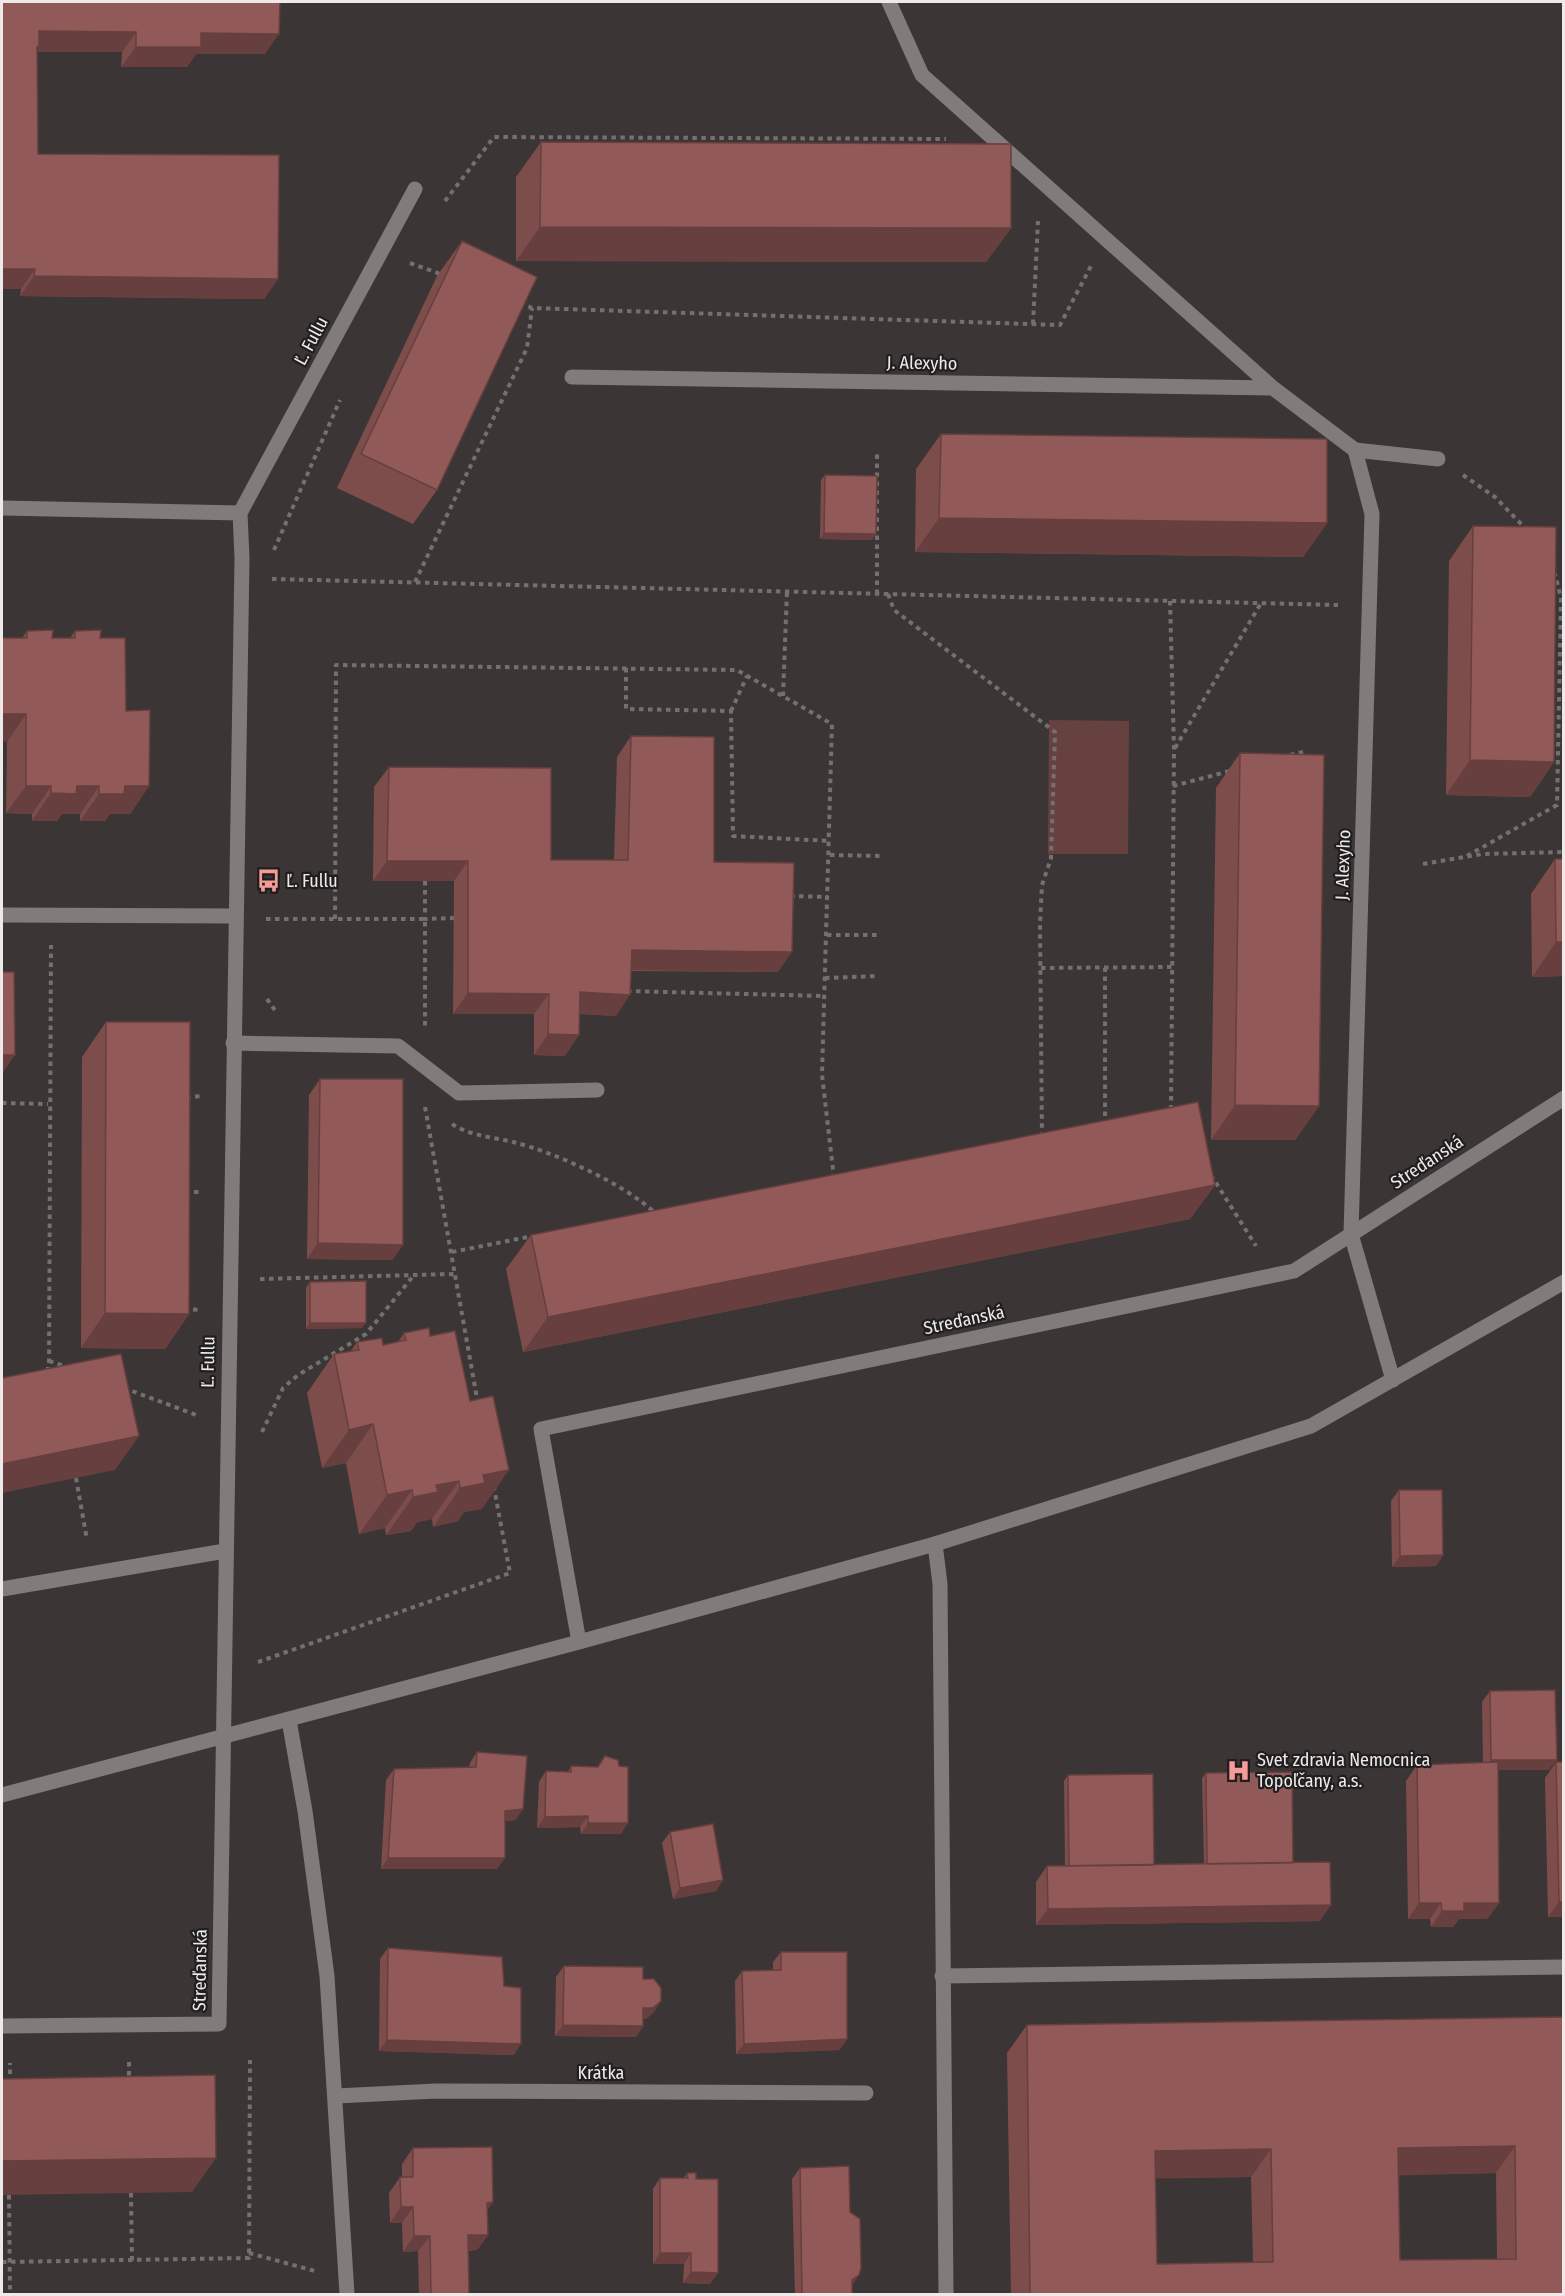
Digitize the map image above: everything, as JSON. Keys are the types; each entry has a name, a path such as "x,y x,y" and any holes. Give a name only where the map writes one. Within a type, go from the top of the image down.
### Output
{"street":[{"path":"889,2 922,75 1273,388 1354,450 1438,459"},
{"name":"Ľ. Fullu","path":"224,1736 226,1457 242,558 240,513 415,189"},
{"name":"J. Alexyho","path":"572,377 1273,388"},
{"name":"J. Alexyho","path":"1354,450 1372,514 1351,1234 1393,1380"},
{"path":"2,508 240,513"},
{"path":"2,915 236,916"},
{"path":"233,1043 398,1046 459,1093 597,1090"},
{"name":"Streďanská","path":"579,1642 541,1429 1294,1271 1563,1098"},
{"path":"2,1795 579,1642 935,1544 1311,1426 1563,1282"},
{"path":"935,1544 940,1584 946,2295"},
{"path":"2,1589 225,1551"},
{"path":"289,1720 305,1811 327,1976 346,2288"},
{"name":"Streďanská","path":"2,2026 219,2024 224,1736"},
{"path":"942,1976 1563,1967"},
{"name":"Krátka","path":"336,2096 436,2091 866,2094"}],"path":[{"path":"444,203 494,137 957,140"},
{"path":"1033,325 1039,211"},
{"path":"510,300 532,308 1060,325 1095,259 1109,242"},
{"path":"401,260 445,276"},
{"path":"415,582 527,348 532,308"},
{"path":"270,559 340,399"},
{"path":"877,454 877,594"},
{"path":"1438,459 1495,497 1531,535"},
{"path":"1467,856 1557,805 1561,598 1550,564"},
{"path":"269,569 268,579 1371,605"},
{"path":"783,696 787,591"},
{"path":"888,594 894,610 1055,732 1051,858 1042,885 1042,1138"},
{"path":"1160,1115 1171,1113 1174,749 1170,601"},
{"path":"1174,749 1261,603"},
{"path":"1550,619 1559,618"},
{"path":"334,919 336,665 737,670 832,723 822,1075 833,1178 846,1175"},
{"path":"626,668 626,708 731,711"},
{"path":"747,676 731,711 733,836 830,840"},
{"path":"1549,742 1558,742"},
{"path":"1285,757 1307,751"},
{"path":"1173,786 1240,768"},
{"path":"1423,864 1467,856 1563,852"},
{"path":"830,855 883,856"},
{"path":"424,1010 425,881"},
{"path":"779,895 828,897"},
{"path":"265,907 265,930"},
{"path":"274,918 425,920 454,918"},
{"path":"826,935 878,935"},
{"path":"40,1371 49,1369 48,1104 51,945"},
{"path":"1041,968 1172,968"},
{"path":"1105,968 1105,1125"},
{"path":"825,978 879,976"},
{"path":"617,991 824,996"},
{"path":"265,995 274,1011 282,1016"},
{"path":"414,1021 425,1021"},
{"path":"176,1097 206,1096"},
{"path":"2,1103 48,1104"},
{"path":"430,1108 424,1103 479,1406"},
{"path":"446,1120 465,1133 516,1143 587,1171 636,1195 654,1212"},
{"path":"1094,1127 1116,1123"},
{"path":"1030,1140 1052,1136"},
{"path":"1207,1170 1256,1246"},
{"path":"175,1192 205,1192"},
{"path":"643,1215 665,1210"},
{"path":"452,1252 542,1234"},
{"path":"229,1280 454,1274"},
{"path":"226,1457 247,1453 255,1447 283,1388 298,1375 366,1334 414,1275"},
{"path":"175,1309 204,1310"},
{"path":"49,1361 71,1369"},
{"path":"115,1385 203,1417"},
{"path":"76,1478 87,1540"},
{"path":"258,1662 510,1574 493,1484"},
{"path":"2,2262 249,2258 250,2060"},
{"path":"129,2062 129,2081"},
{"path":"10,2063 10,2092"},
{"path":"131,2193 132,2261"},
{"path":"9,2195 10,2295"},
{"path":"249,2253 346,2288"}],"shaded area":[{"path":"1049,720 1129,721 1128,854 1048,854"}],"building":[{"path":"2,2 280,2 279,34 201,33 201,47 136,47 136,32 39,31 39,46 37,47 38,154 279,155 278,279 34,276 35,269 2,269"},
{"path":"541,142 1011,144 1011,228 540,227"},
{"path":"462,241 537,277 437,490 361,454"},
{"path":"941,434 1327,439 1327,523 939,518"},
{"path":"825,475 877,476 876,534 824,533"},
{"path":"1473,526 1556,527 1554,762 1470,760"},
{"path":"53,630 52,638 75,638 75,631 101,630 100,638 125,638 126,711 150,710 149,786 125,786 124,794 99,794 99,786 77,786 76,794 51,793 51,786 26,786 26,714 2,714 2,638 27,638 27,631"},
{"path":"631,736 714,737 714,862 794,863 792,952 632,950 630,995 580,992 579,1035 548,1034 549,994 468,993 468,861 387,861 389,767 551,768 551,860 628,860"},
{"path":"1240,753 1324,755 1319,1106 1235,1105"},
{"path":"1555,859 1563,859 1563,942 1556,942"},
{"path":"2,972 14,972 15,1055 2,1055"},
{"path":"106,1022 190,1022 189,1314 105,1313"},
{"path":"320,1079 403,1079 403,1245 318,1243"},
{"path":"1198,1102 1215,1185 548,1317 531,1235"},
{"path":"366,1281 366,1323 310,1323 310,1282"},
{"path":"429,1328 430,1336 455,1331 470,1401 493,1396 509,1470 483,1475 485,1483 460,1488 459,1481 436,1485 438,1492 413,1497 412,1490 387,1495 373,1424 349,1430 334,1354 359,1350 357,1342 382,1338 383,1345 406,1340 404,1333"},
{"path":"121,1354 139,1436 2,1464 2,1378"},
{"path":"1399,1490 1442,1490 1443,1555 1400,1556"},
{"path":"1555,1690 1557,1760 1491,1760 1490,1691"},
{"path":"477,1752 527,1756 523,1809 505,1811 505,1858 388,1858 394,1769 476,1767"},
{"path":"605,1756 618,1760 619,1766 628,1767 628,1823 588,1823 588,1816 545,1817 546,1771 571,1772 571,1766 598,1767"},
{"path":"1498,1762 1499,1903 1464,1903 1464,1911 1442,1911 1441,1903 1419,1903 1417,1765"},
{"path":"1556,1762 1563,1762 1563,1902 1559,1902"},
{"path":"1292,1772 1293,1863 1207,1864 1206,1773"},
{"path":"1153,1774 1154,1865 1069,1866 1068,1775"},
{"path":"713,1824 723,1880 680,1888 670,1832"},
{"path":"1330,1862 1331,1905 1048,1909 1047,1866"},
{"path":"388,1948 502,1957 504,1986 521,1988 521,2044 387,2040"},
{"path":"781,1952 847,1952 847,2039 744,2044 742,1971 781,1970"},
{"path":"564,1966 643,1967 643,1979 654,1979 661,1988 661,2001 653,2008 643,2008 643,2026 563,2025"},
{"path":"1563,2017 1563,2295 1030,2295 1027,2025","holes":["1515,2146 1516,2259 1400,2260 1398,2148","1271,2149 1273,2262 1157,2264 1155,2151"]},
{"path":"215,2075 216,2158 2,2161 2,2079"},
{"path":"492,2147 493,2202 487,2203 488,2235 468,2235 469,2295 431,2295 430,2236 414,2236 413,2207 401,2207 400,2177 413,2177 413,2148"},
{"path":"849,2166 850,2212 860,2219 861,2268 859,2275 852,2280 852,2295 802,2295 800,2168"},
{"path":"687,2173 696,2173 696,2179 718,2179 718,2273 691,2272 691,2253 660,2253 660,2178 688,2178"}],"place":[{"name":"Ľ. Fullu","path":"268,881"},
{"name":"Svet zdravia Nemocnica Topoľčany, a.s.","path":"1239,1770"}]}
